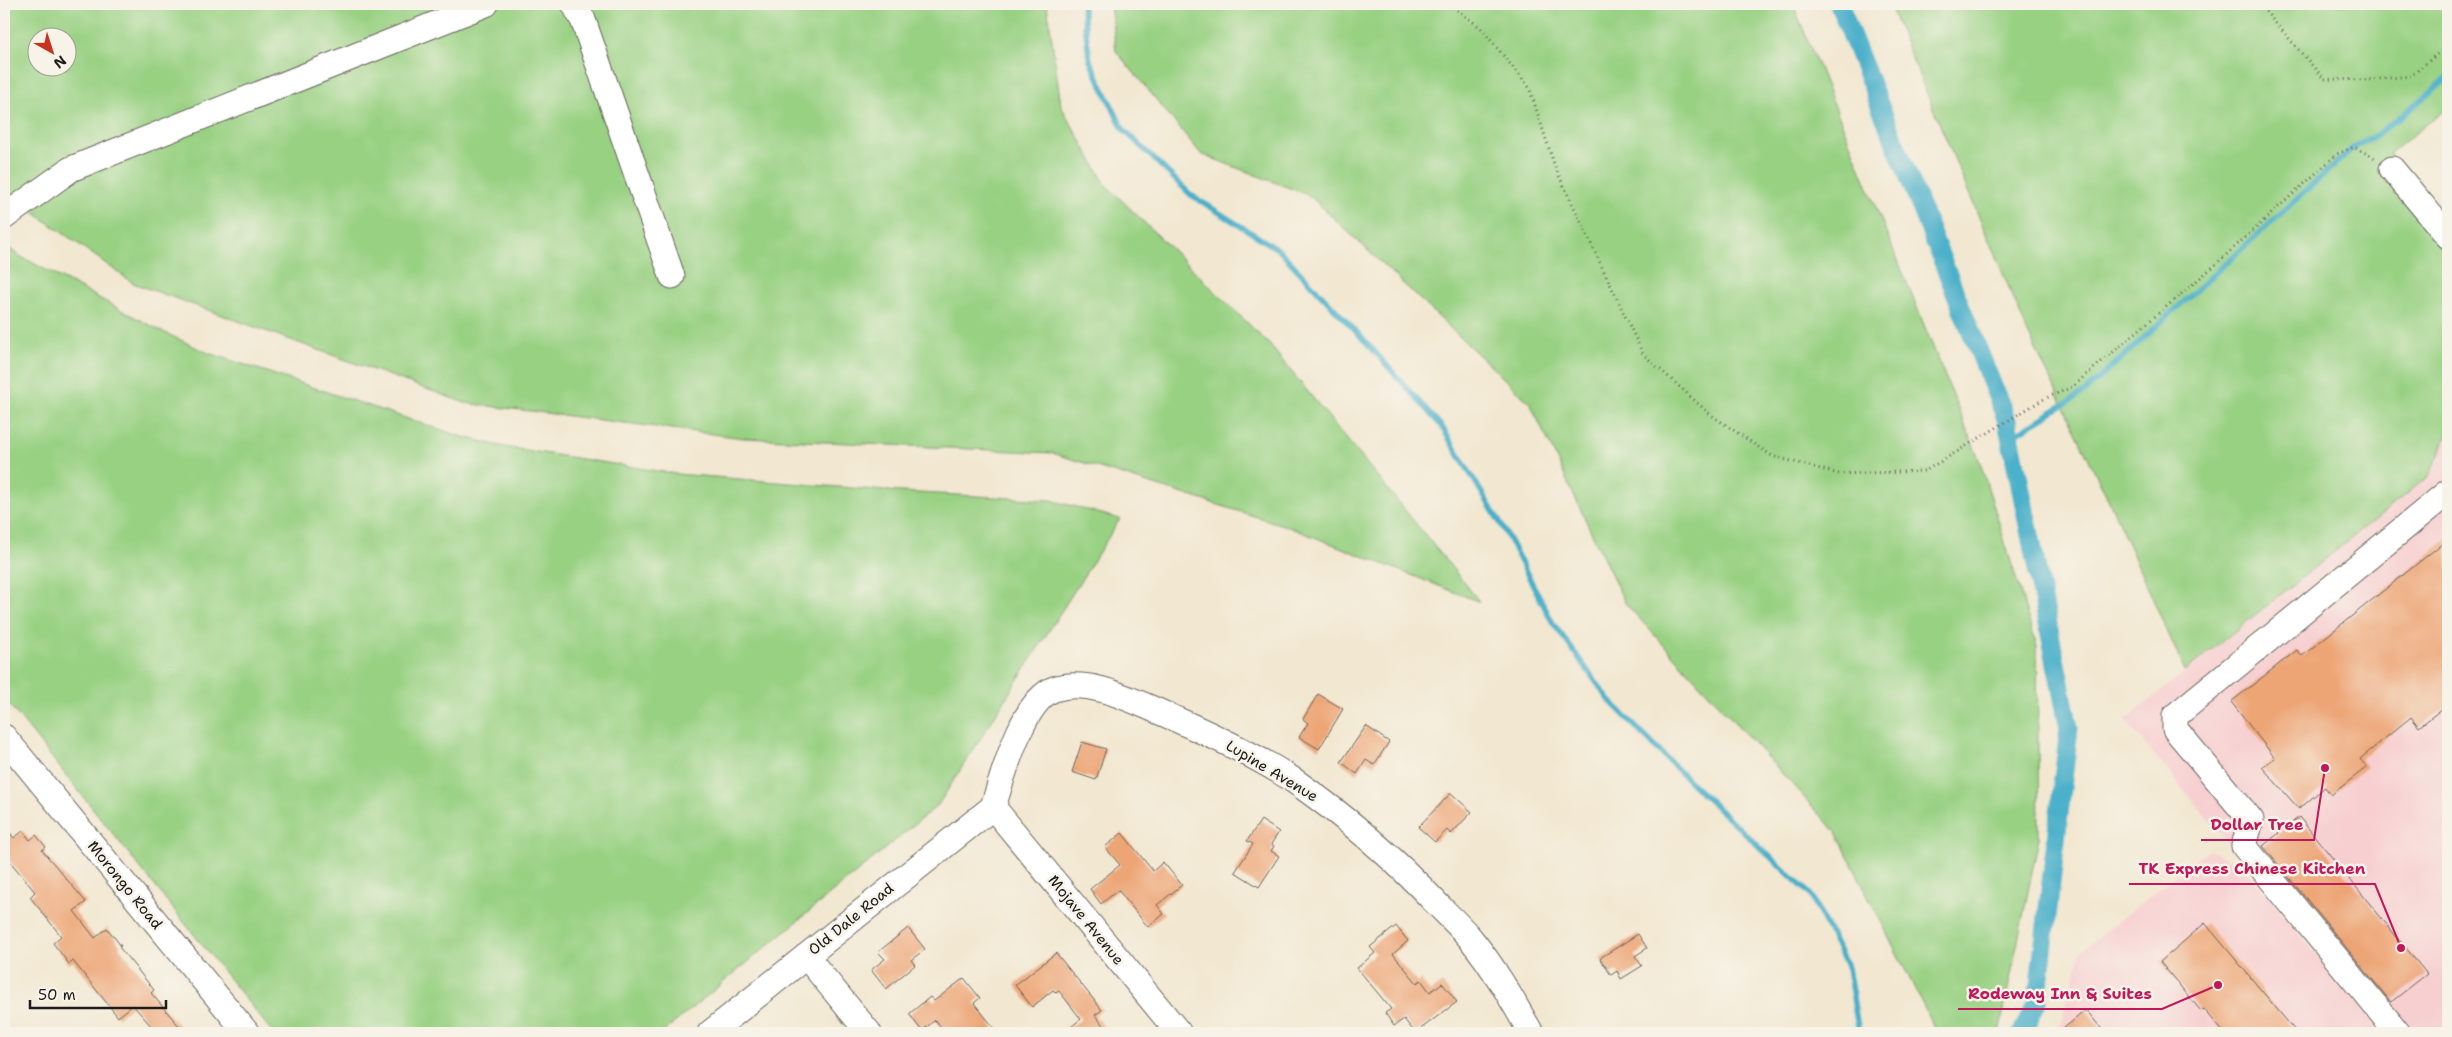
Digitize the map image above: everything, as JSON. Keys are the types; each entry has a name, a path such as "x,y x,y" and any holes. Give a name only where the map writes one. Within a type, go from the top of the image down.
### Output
{"street":[{"path":"4,217 71,169 486,4"},
{"path":"574,4 583,20 672,276"},
{"path":"2392,169 2448,236"},
{"path":"2398,1033 2244,846 2251,820 2176,729 2175,716 2448,492"},
{"name":"Lupine Avenue","path":"993,807 1019,732 1036,702 1052,689 1069,686 1089,687 1125,697 1208,733 1295,781 1359,830 1407,872 1470,938 1511,998 1531,1033"},
{"name":"Morongo Road","path":"4,737 247,1033"},
{"name":"Old Dale Road","path":"710,1033 993,807"},
{"name":"Mojave Avenue","path":"993,807 1179,1033"},
{"path":"806,956 869,1033"}],"path":[{"path":"1449,4 1480,27 1530,87 1555,167 1642,354 1711,415 1772,456 1839,474 1925,471 2042,400 2072,387 2221,260 2336,154 2354,147 2392,169"},
{"path":"2259,4 2324,79 2369,80 2411,76 2448,45"}],"shaded area":[{"path":"2448,435 2448,1033 2388,1033 2125,720 2429,476"},
{"path":"2209,849 2247,872 2383,1033 2061,1033 2059,1031 2081,951"}],"green space":[{"path":"4,4 1047,4 1061,106 1106,185 1268,343 1480,602 1286,526 1052,453 744,438 465,403 133,283 4,191"},
{"path":"1110,4 1793,4 1980,462 2037,646 2039,838 1999,1033 1937,1033 1836,832 1625,603 1530,403 1310,196 1201,154 1116,51"},
{"path":"1889,4 2448,4 2448,107 2391,153 2385,176 2448,257 2448,435 2429,476 2185,671 2110,503 2028,333"},
{"path":"4,244 18,255 157,329 206,352 463,437 505,447 677,474 901,492 1051,500 1120,519 938,805 662,1033 273,1033 4,698"}],"building":[{"path":"2448,539 2448,704 2419,727 2411,717 2360,759 2367,767 2331,795 2325,787 2299,809 2262,767 2275,758 2231,702 2297,650 2302,656"},
{"path":"1318,694 1343,709 1319,749 1299,737 1308,723 1303,719"},
{"path":"1366,726 1389,742 1374,765 1366,760 1357,774 1341,762"},
{"path":"1082,742 1106,749 1096,780 1072,772"},
{"path":"1451,793 1472,812 1451,834 1447,830 1435,842 1418,827"},
{"path":"2299,817 2427,974 2391,1002 2263,846"},
{"path":"1261,820 1279,832 1271,844 1274,846 1271,851 1279,856 1259,887 1235,872 1253,844 1247,841"},
{"path":"4,826 14,838 23,831 30,840 36,835 46,847 42,850 86,902 74,911 95,938 107,928 121,946 119,947 154,990 151,993 185,1033 157,1033 133,1005 118,1017 73,961 69,964 53,943 61,936 30,897 35,892 4,854"},
{"path":"1122,833 1153,871 1163,862 1182,885 1157,905 1164,914 1148,927 1118,890 1101,904 1090,889 1120,865 1105,847"},
{"path":"2205,923 2297,1033 2224,1033 2204,1009 2201,1011 2160,962"},
{"path":"1396,926 1408,941 1393,954 1417,983 1421,980 1430,992 1442,983 1457,1002 1415,1033 1404,1019 1394,1026 1385,1013 1391,1009 1357,968 1375,953 1370,947"},
{"path":"908,928 925,949 911,960 915,965 886,989 871,970 885,959 878,952"},
{"path":"1638,934 1647,948 1635,956 1642,966 1621,979 1617,971 1611,975 1600,958"},
{"path":"1056,953 1102,1010 1095,1015 1109,1033 1063,1033 1081,1019 1059,991 1056,993 1053,990 1032,1007 1015,985"},
{"path":"964,978 980,998 974,1003 998,1033 946,1033 935,1020 922,1031 909,1014 930,997 934,1001"},
{"path":"2086,1010 2105,1033 2058,1033"}],"waterway":[{"path":"1082,4 1090,61 1123,129 1191,195 1279,250 1366,342 1442,427 1502,526 1553,623 1610,701 1693,785 1810,894 1848,968 1859,1033"},
{"path":"1839,4 2007,421 2069,728 2037,1002 2022,1033"},
{"path":"2011,437 2083,393 2354,147 2378,134 2448,78"}],"place":[{"name":"Dollar Tree","path":"2325,768"},
{"name":"TK Express Chinese Kitchen","path":"2401,948"},
{"name":"Rodeway Inn & Suites","path":"2218,985"}]}
